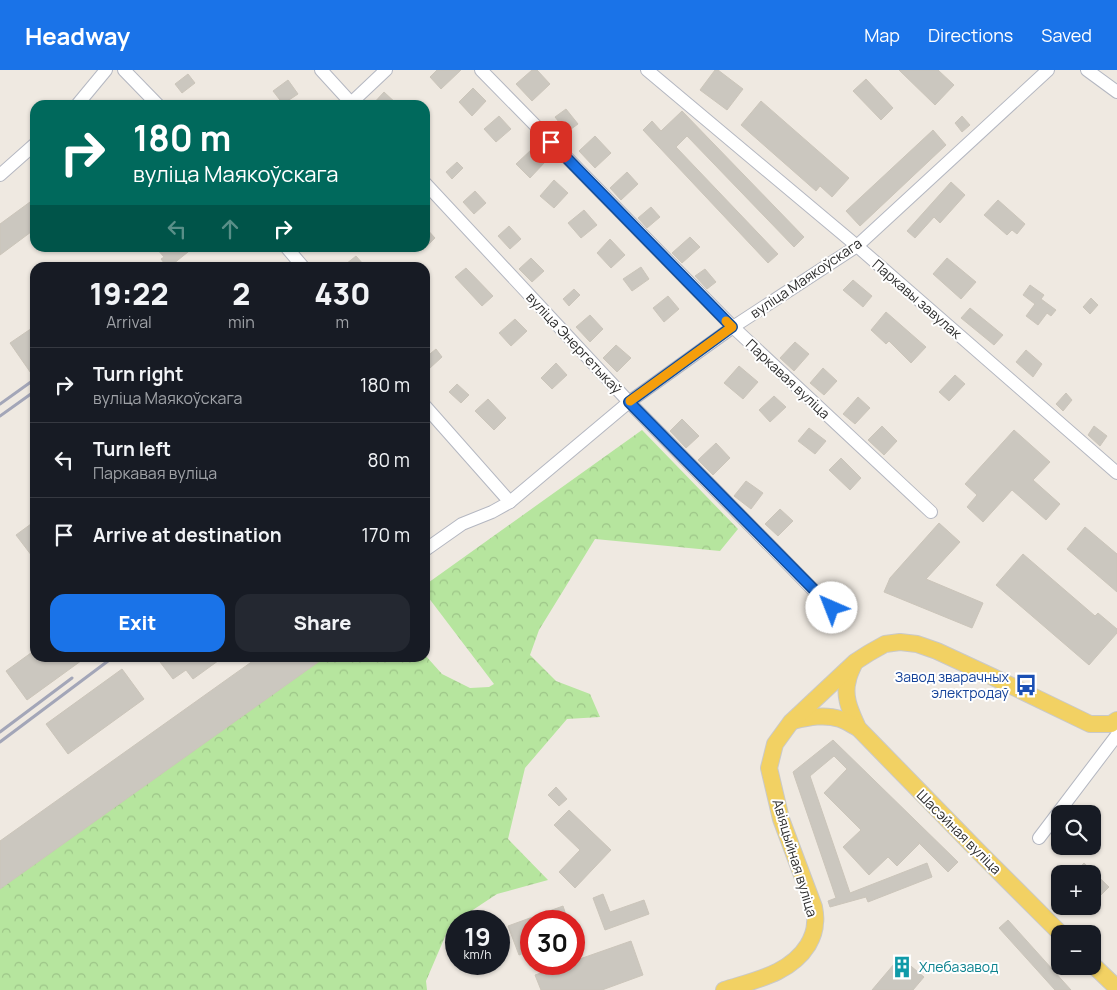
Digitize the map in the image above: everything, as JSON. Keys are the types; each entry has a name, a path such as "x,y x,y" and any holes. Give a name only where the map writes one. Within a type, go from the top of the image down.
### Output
{"main road":[{"name":"Авіяцыйная вуліца","path":"724,990 769,976 791,964 804,951 812,937 816,922 814,907 781,819 769,768 775,744 791,722 855,662 885,644 900,642 917,644 985,673 1090,724 1111,724 1117,720"},
{"path":"855,662 847,680 846,695 858,728"},
{"path":"791,722 810,717 827,716 841,719 858,728"},
{"name":"Шасэйная вуліца","path":"858,728 1052,925"},
{"path":"1101,973 1117,988"}],"street":[{"path":"81,100 106,70"},
{"path":"124,70 153,100"},
{"path":"320,70 348,100"},
{"path":"356,100 386,70"},
{"name":"Паркавая вуліца","path":"481,70 732,327 931,512"},
{"name":"Паркавы завулак","path":"647,70 857,246 1117,473"},
{"name":"вуліца Маякоўскага","path":"430,546 462,524 492,512 510,502 629,402 732,327 857,246 1048,70"},
{"path":"1087,70 1117,92"},
{"path":"0,175 30,148"},
{"name":"вуліца Энергетыкаў","path":"430,188 629,402 832,608"},
{"path":"290,252 299,262"},
{"path":"430,412 510,502"},
{"path":"1040,838 1117,735"}],"green space":[{"path":"642,430 738,529 720,551 595,539 539,630 530,655 556,681 590,694 600,717 567,719 525,768 508,839 548,880 497,894 473,910 445,910 445,937 426,981 427,990 0,990 0,882 304,662 430,661 442,674 470,688 489,687 494,684 430,600 430,581"}],"building":[{"path":"437,70 461,70 441,89 430,77"},
{"path":"532,70 537,70 550,84 532,101 516,84"},
{"path":"715,70 718,70 743,89 727,110 700,90"},
{"path":"899,70 938,70 954,85 935,105"},
{"path":"188,74 195,83 182,93 175,84"},
{"path":"866,79 893,108 881,120 853,91"},
{"path":"288,80 298,94 289,100 280,100 273,91"},
{"path":"473,88 486,101 472,116 459,102"},
{"path":"384,92 393,100 377,100"},
{"path":"761,101 849,178 832,197 820,186 816,191 741,125"},
{"path":"566,109 578,124 567,132 555,117"},
{"path":"682,111 804,237 794,247 687,136 676,147 778,254 768,263 643,130 652,121 661,131"},
{"path":"499,116 511,129 496,142 484,129"},
{"path":"962,116 970,125 962,132 955,123"},
{"path":"933,130 946,145 860,226 846,211"},
{"path":"595,136 611,153 595,168 579,151"},
{"path":"532,149 545,162 530,178 516,164"},
{"path":"457,162 463,168 452,179 446,172"},
{"path":"627,172 638,184 621,200 610,188"},
{"path":"554,180 568,193 554,208 540,196"},
{"path":"951,182 965,195 940,223 934,217 915,238 907,231"},
{"path":"475,191 486,203 474,214 463,202"},
{"path":"998,200 1025,224 1017,234 1012,230 1007,235 984,215"},
{"path":"30,202 30,233 0,255 0,224"},
{"path":"651,207 660,217 647,228 638,218"},
{"path":"584,210 597,225 581,238 568,223"},
{"path":"509,226 521,239 510,249 498,236"},
{"path":"430,232 435,238 430,243"},
{"path":"690,237 700,247 682,263 672,253"},
{"path":"610,239 625,255 611,268 597,253"},
{"path":"160,252 188,252 176,262 163,262 161,259 164,257"},
{"path":"356,256 361,262 348,262"},
{"path":"531,258 544,271 532,282 519,269"},
{"path":"947,258 976,282 961,299 933,274"},
{"path":"641,267 649,279 632,291 623,279"},
{"path":"466,268 493,296 482,306 455,277"},
{"path":"705,269 716,282 707,289 695,276"},
{"path":"853,280 872,296 863,307 843,290"},
{"path":"1030,285 1044,295 1041,299 1056,310 1051,316 1047,313 1038,325 1026,316 1035,304 1023,295"},
{"path":"574,289 580,295 569,306 563,299"},
{"path":"668,296 679,309 664,322 653,308"},
{"path":"1091,298 1098,305 1090,314 1083,307"},
{"path":"970,308 1003,335 994,345 961,318"},
{"path":"886,312 926,347 911,363 889,341 886,344 871,330"},
{"path":"590,315 603,329 590,342 576,327"},
{"path":"515,319 527,331 511,346 499,333"},
{"path":"30,329 30,372 10,343"},
{"path":"795,342 809,354 794,371 780,358"},
{"path":"616,345 631,358 617,372 603,358"},
{"path":"436,349 442,357 430,368 430,354"},
{"path":"1026,350 1042,364 1033,377 1016,362"},
{"path":"556,363 567,375 552,389 541,378"},
{"path":"739,366 758,382 743,399 724,383"},
{"path":"823,368 837,381 824,395 810,383"},
{"path":"955,375 965,384 949,401 939,392"},
{"path":"457,384 469,395 461,403 449,392"},
{"path":"1066,393 1072,400 1063,411 1056,404"},
{"path":"774,396 786,407 770,422 759,410"},
{"path":"858,397 870,408 855,424 843,414"},
{"path":"488,399 506,418 494,430 475,411"},
{"path":"682,419 699,436 686,448 670,431"},
{"path":"882,426 897,441 884,455 868,440"},
{"path":"1094,426 1107,436 1100,446 1088,435"},
{"path":"809,428 826,441 815,454 798,441"},
{"path":"1014,430 1050,462 1033,480 1060,504 1046,520 1012,490 983,522 967,507 977,495 965,484"},
{"path":"716,443 730,458 713,475 698,460"},
{"path":"841,458 861,478 850,490 829,470"},
{"path":"746,481 763,493 751,509 734,496"},
{"path":"780,509 793,521 778,536 765,524"},
{"path":"939,523 960,542 926,579 983,603 972,628 884,592 890,578"},
{"path":"30,525 30,553 16,535"},
{"path":"1085,527 1117,554 1117,592 1067,549"},
{"path":"1023,554 1095,616 1098,613 1117,629 1117,633 1089,665 996,585"},
{"path":"30,654 30,662 79,662 27,700 6,671"},
{"path":"160,662 216,662 193,679 186,670 173,679"},
{"path":"251,662 318,662 0,889 0,841"},
{"path":"122,669 144,699 68,754 46,724"},
{"path":"833,740 958,862 948,872 918,842 919,844 897,866 888,857 869,875 843,847 861,830 824,793 847,769 834,756 810,776 850,893 927,863 932,877 868,902 866,897 830,907 828,901 836,898 793,772"},
{"path":"556,787 567,799 559,806 548,795"},
{"path":"569,810 611,850 575,888 559,872 580,850 554,825"},
{"path":"1101,879 1109,887 1101,895"},
{"path":"603,894 610,912 644,900 649,914 605,930 593,898"},
{"path":"563,906 564,910 552,910"},
{"path":"1008,920 1051,968 1051,975 1058,975 1071,990 1055,990 999,928"},
{"path":"520,922 519,955 510,931 510,925"},
{"path":"631,941 643,975 602,990 541,990 535,975 585,975 585,957"},
{"name":"Хлебазавод","path":"900,957 924,977 913,990 872,990"}],"railway":[{"path":"0,404 30,383"},
{"path":"0,416 30,395"},
{"path":"0,742 107,662"},
{"path":"0,732 72,678"}],"slow traffic":[{"path":"630,401 732,327 726,321"}],"place":[{"name":"Завод зварачных электродаў","path":"1026,685"},
{"name":"Хлебазавод","path":"902,967"}],"route":[{"path":"551,142 732,327 629,402 832,608"}]}
